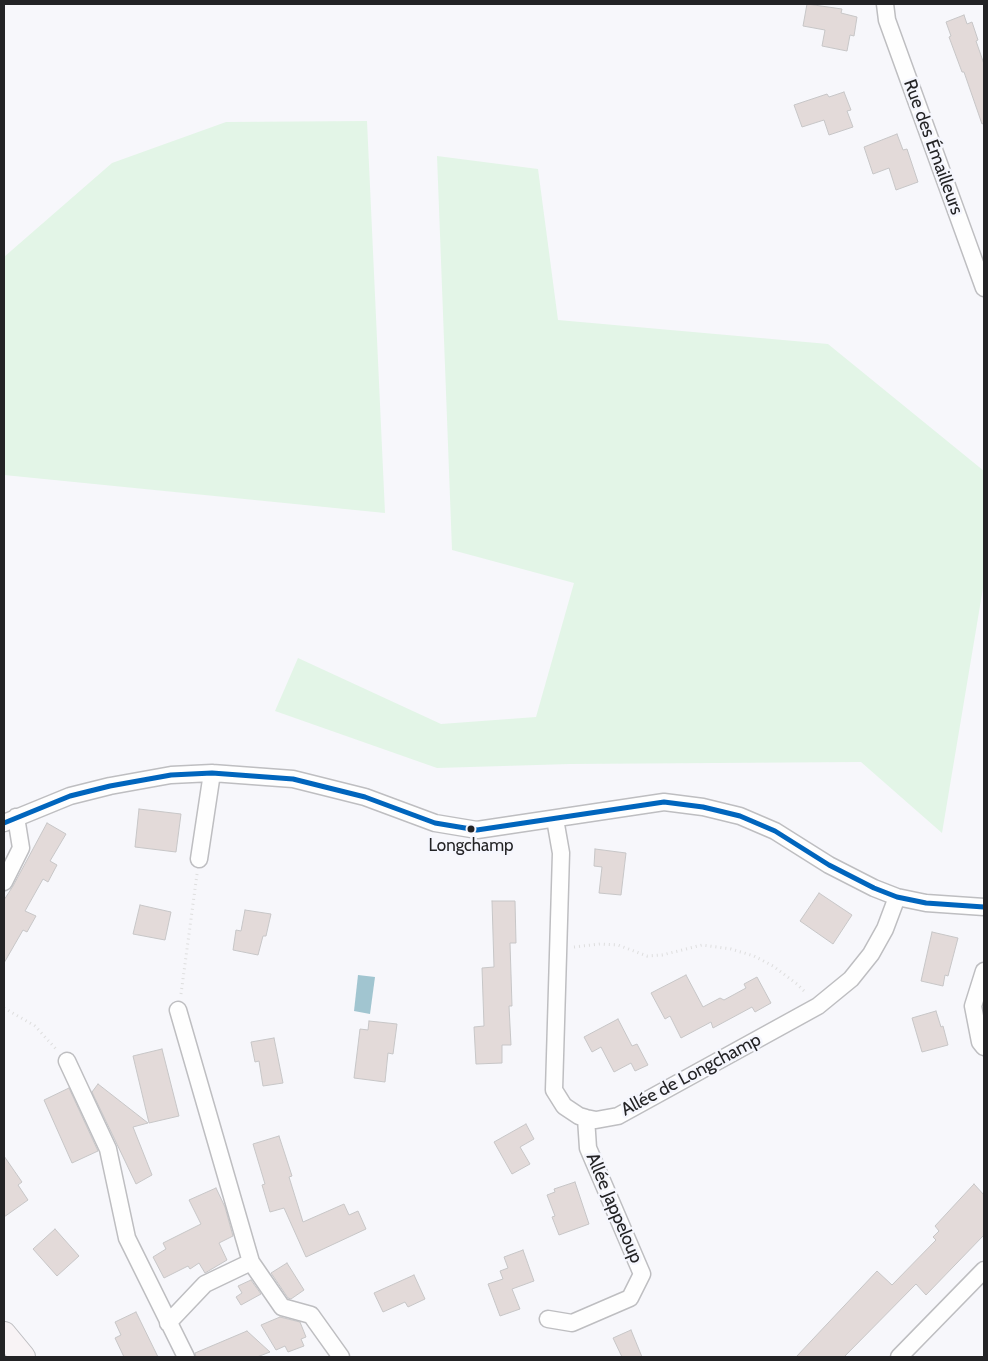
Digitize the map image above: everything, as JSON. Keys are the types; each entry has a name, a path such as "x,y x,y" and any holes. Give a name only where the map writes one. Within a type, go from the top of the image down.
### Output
{"main road":[{"path":"4,1334 23,1357"}],"street":[{"name":"Rue des Émailleurs","path":"885,4 887,20 984,288"},
{"path":"199,858 212,773"},
{"path":"4,882 21,848 10,820 70,796 110,786 171,775 212,773 293,779 365,797 435,824 477,830 664,802 703,807 740,816 775,831 829,865 874,888 897,897 926,903 984,907"},
{"path":"555,819 561,853 554,1090 564,1106 579,1116 586,1118"},
{"name":"Allée de Longchamp","path":"586,1118 596,1120 618,1116 818,1006 851,979 871,954 885,929 897,897"},
{"path":"984,971 973,1006 980,1042 984,1047"},
{"path":"178,1010 251,1262 282,1307 311,1315 341,1357"},
{"path":"67,1061 108,1149 127,1238 186,1357"},
{"name":"Allée Jappeloup","path":"548,1319 572,1323 630,1298 642,1274 588,1148 586,1118"},
{"path":"168,1324 205,1284 251,1262"},
{"path":"899,1357 984,1270"}],"path":[{"path":"178,1010 199,858"},
{"path":"558,948 600,944 618,945 647,956 662,955 702,945 731,949 754,956 773,966 797,984 818,1006"},
{"path":"4,1008 35,1026 67,1061"}],"green space":[{"path":"367,121 385,513 4,475 4,257 112,163 226,122"},
{"path":"437,156 538,169 558,320 828,344 984,471 984,582 942,833 861,762 570,764 437,768 275,711 298,658 441,724 536,717 574,583 452,550"}],"water":[{"path":"358,975 375,977 370,1014 354,1011"}],"building":[{"path":"807,4 842,9 841,13 857,17 854,36 850,35 847,51 822,46 825,30 803,26"},
{"path":"964,15 967,24 972,22 984,64 984,123 982,124 964,72 962,72 949,37 951,36 946,22"},
{"path":"844,92 851,110 847,111 853,127 829,135 824,120 802,127 794,105 827,94 829,97"},
{"path":"897,134 903,150 907,149 918,182 896,190 889,168 873,174 864,147"},
{"path":"139,809 181,814 176,852 135,847"},
{"path":"47,823 66,834 50,861 57,865 48,882 43,879 25,911 36,916 27,932 23,930 4,963 4,900"},
{"path":"595,849 626,853 621,895 599,893 602,867 594,866"},
{"path":"819,893 852,915 833,944 800,921"},
{"path":"492,901 515,901 516,943 510,943 512,1006 509,1006 511,1045 502,1045 502,1063 476,1064 474,1027 484,1026 482,968 494,967"},
{"path":"140,905 171,912 165,940 133,934"},
{"path":"245,910 271,914 266,936 263,936 258,955 233,950 236,930 241,931"},
{"path":"932,932 958,938 948,976 945,975 943,986 921,981"},
{"path":"686,975 703,1007 720,998 724,1000 746,988 744,984 757,977 771,1003 755,1012 752,1007 713,1028 711,1022 681,1038 670,1016 665,1019 651,993"},
{"path":"936,1011 941,1027 943,1026 948,1045 922,1052 912,1018"},
{"path":"618,1019 632,1046 637,1044 648,1065 635,1071 631,1063 614,1072 601,1047 592,1052 584,1037"},
{"path":"369,1021 397,1024 393,1054 388,1053 385,1082 354,1078 360,1029 368,1030"},
{"path":"274,1038 283,1083 263,1086 259,1061 255,1062 251,1042"},
{"path":"162,1049 179,1116 149,1123 133,1056"},
{"path":"98,1084 148,1123 133,1127 152,1175 136,1184 92,1092"},
{"path":"69,1088 98,1151 72,1163 44,1100"},
{"path":"526,1124 534,1139 520,1147 530,1164 512,1174 494,1142"},
{"path":"279,1136 292,1176 289,1177 303,1222 344,1204 349,1215 358,1211 366,1229 306,1257 284,1208 270,1212 262,1185 265,1184 253,1144"},
{"path":"4,1156 22,1182 18,1185 28,1200 4,1217"},
{"path":"575,1182 589,1224 559,1235 552,1217 555,1216 547,1195 555,1192 554,1189"},
{"path":"974,1184 984,1195 984,1235 926,1295 916,1284 844,1357 796,1357 877,1271 892,1285 936,1240 933,1237 939,1231 935,1226"},
{"path":"216,1188 225,1207 233,1236 219,1243 227,1260 205,1273 199,1263 190,1269 188,1266 164,1278 153,1257 166,1249 163,1243 201,1224 189,1200"},
{"path":"55,1229 79,1256 57,1276 33,1249"},
{"path":"523,1250 534,1281 512,1289 520,1309 500,1316 488,1284 503,1279 500,1271 508,1268 504,1257"},
{"path":"287,1263 304,1290 291,1299 288,1298 271,1273"},
{"path":"414,1275 425,1299 408,1307 405,1302 383,1312 374,1293"},
{"path":"251,1280 261,1294 241,1305 236,1297 242,1293 238,1286"},
{"path":"136,1312 158,1357 124,1357 115,1338 121,1335 115,1322"},
{"path":"280,1317 300,1322 306,1337 301,1339 304,1346 288,1352 285,1346 276,1350 261,1325"},
{"path":"631,1330 642,1357 622,1357 613,1338"},
{"path":"247,1331 270,1352 257,1357 196,1357 195,1353"}],"transit line":[{"path":"4,823 70,796 110,786 171,775 212,773 293,779 365,797 435,823 477,830 664,802 703,807 740,816 775,831 829,865 874,888 897,897 926,903 984,907"}],"place":[{"name":"Longchamp","path":"471,829"}]}
